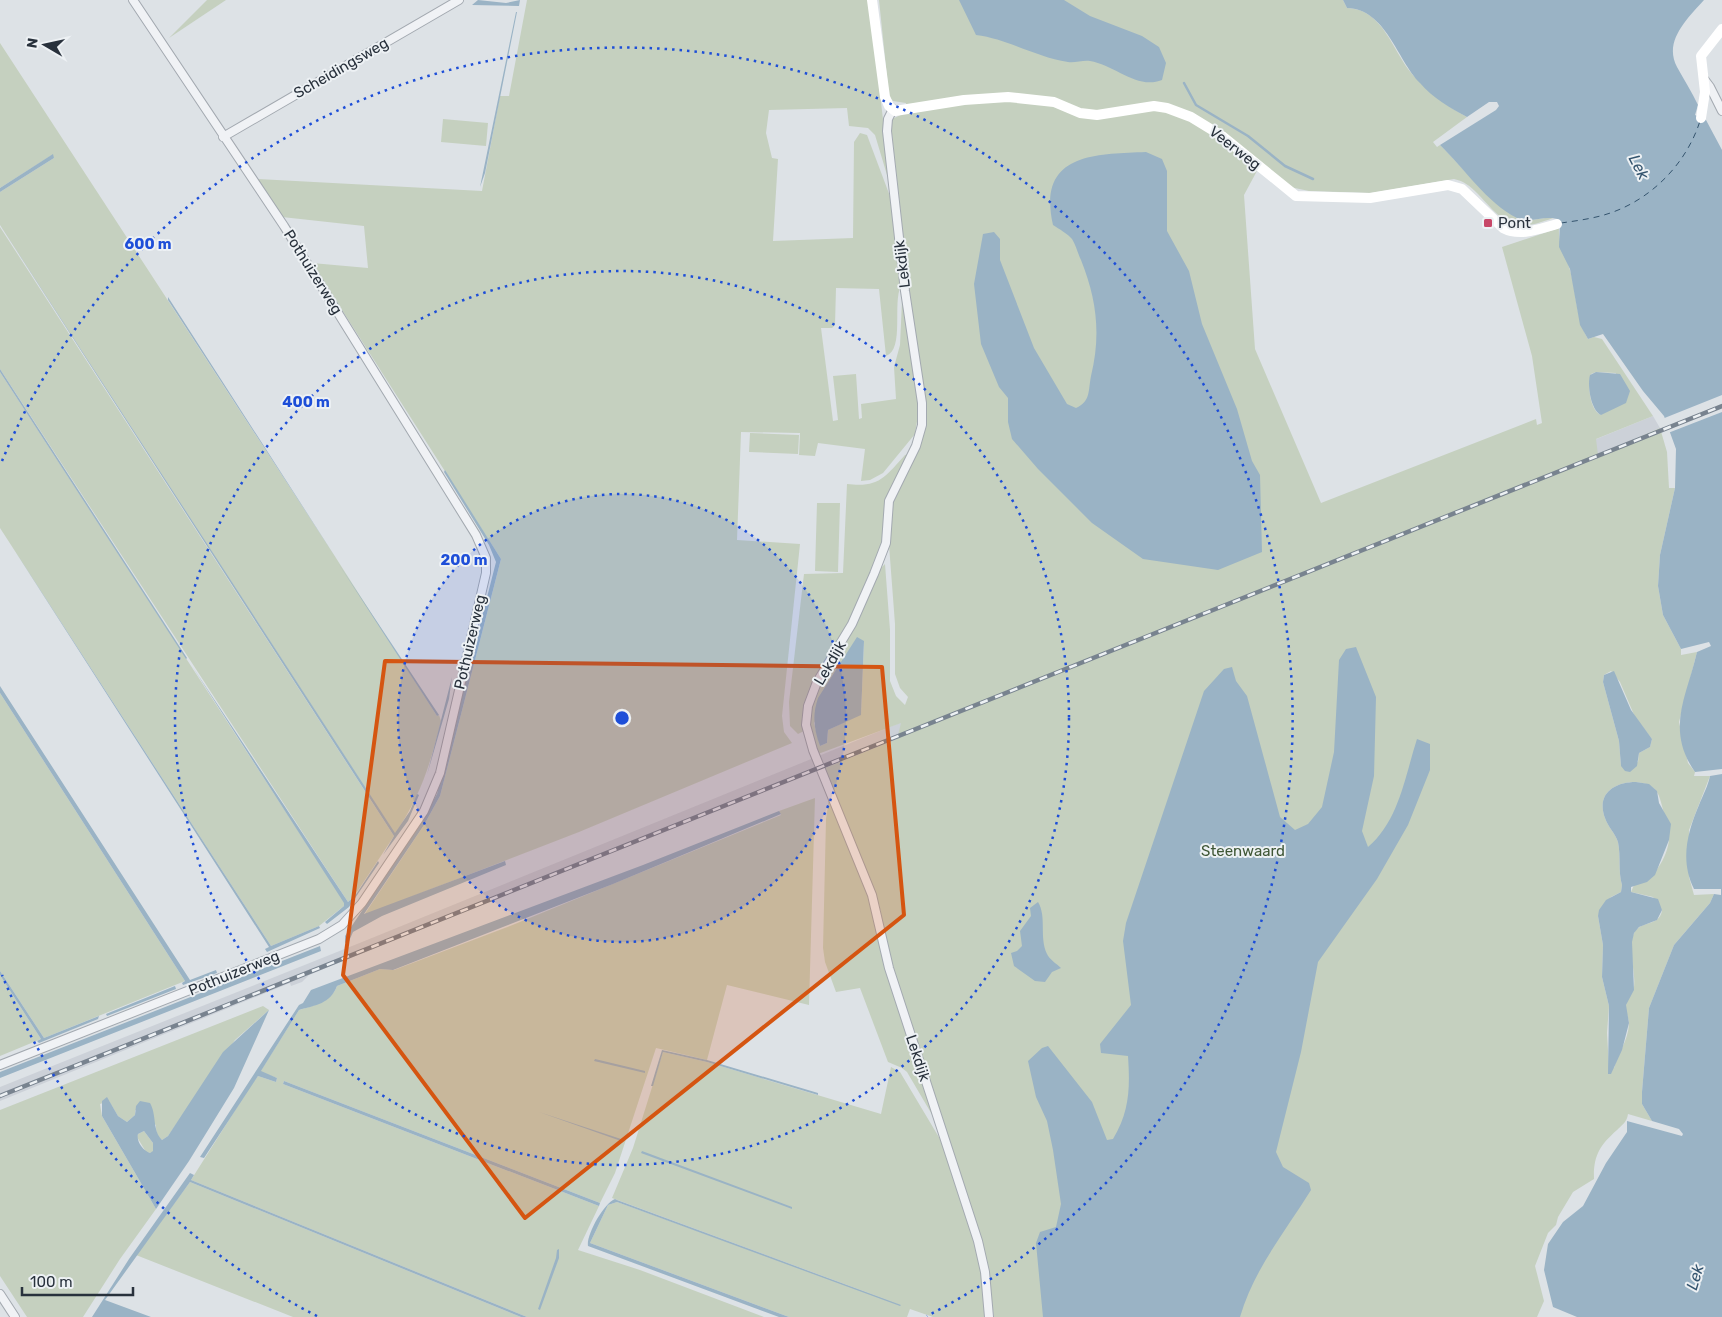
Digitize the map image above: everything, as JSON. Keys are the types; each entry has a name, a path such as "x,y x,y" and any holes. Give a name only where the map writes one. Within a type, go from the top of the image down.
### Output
{"street":[{"name":"Pothuizerweg","path":"0,1065 319,939 342,925 362,903 424,811 442,764 486,573 486,558 476,535 289,234 133,0"},
{"name":"Scheidingsweg","path":"222,136 459,0"},
{"path":"872,0 885,97 893,109"},
{"path":"1701,118 1705,97 1701,56 1722,29"},
{"path":"1704,80 1710,87 1722,111"},
{"name":"Veerweg","path":"893,109 902,111 964,100 1008,97 1054,102 1080,113 1097,115 1154,106 1167,108 1191,117 1222,136 1296,196 1370,198 1448,185 1462,189 1503,228 1509,231 1522,232 1557,224"},
{"name":"Lekdijk","path":"893,109 888,119 887,131 905,291 922,402 922,424 916,446 889,501 883,551 852,624 817,682 808,706 806,725 813,750 875,904 889,968 978,1241 985,1272 989,1317"},
{"path":"0,1294 15,1317"}],"highlighted area":[{"path":"385,661 882,667 904,915 525,1218 343,975"}],"shaded area":[{"path":"1653,416 1660,428 1548,477 466,911 309,975 302,982 291,986 290,983 0,1101 0,1087 367,940"}],"green space":[{"path":"207,0 226,0 169,38"},
{"path":"527,0 869,0 890,179 887,175 875,135 868,128 849,126 847,108 769,110 766,133 772,158 778,159 773,241 853,238 854,142 860,133 867,135 891,199 901,286 898,303 897,335 892,352 886,356 879,289 836,288 835,325 832,328 821,328 833,421 838,420 833,376 856,374 859,419 862,418 861,404 896,399 894,367 900,345 902,301 919,409 915,434 883,473 870,480 861,481 865,449 818,443 815,456 799,455 800,433 741,432 737,540 800,544 782,716 784,732 792,743 579,832 364,915 424,825 440,796 501,559 312,263 368,268 364,226 282,217 258,179 482,191 500,96 509,96"},
{"name":"Steenwaard","path":"879,0 1343,0 1347,8 1360,10 1371,16 1387,35 1407,68 1415,77 1453,109 1467,117 1433,142 1437,147 1440,145 1490,197 1513,214 1526,220 1553,218 1527,225 1510,223 1495,212 1469,186 1454,179 1371,193 1309,191 1290,187 1258,169 1244,195 1255,349 1321,503 1536,419 1537,425 1542,423 1532,356 1502,247 1559,228 1561,245 1570,270 1578,313 1588,339 1594,337 1602,339 1653,416 1596,439 1598,455 1660,428 1667,452 1669,488 1675,488 1660,555 1658,586 1663,615 1681,649 1681,655 1697,652 1679,722 1688,763 1695,772 1694,776 1710,776 1689,830 1689,877 1694,895 1714,894 1710,903 1674,945 1649,1008 1642,1104 1652,1121 1628,1114 1627,1119 1606,1141 1596,1157 1594,1179 1573,1192 1558,1217 1556,1225 1548,1233 1535,1266 1544,1301 1537,1317 994,1317 988,1272 981,1241 892,966 879,904 825,772 825,768 897,739 901,723 818,754 810,733 808,716 820,683 855,625 878,571 885,564 890,630 890,681 896,696 905,705 908,697 900,688 895,674 895,624 889,545 892,502 903,477 925,403 908,279 891,125 892,119 907,112 906,103 893,101 889,96","holes":["1596,372 1616,373 1601,415 1597,413 1590,397 1589,384 1591,374","864,641 861,714 828,730 827,743 820,746 814,723","1611,671 1620,682 1635,717 1652,739 1650,747 1639,753 1638,762 1621,766 1619,741 1603,682 1604,675","1628,783 1645,784 1656,791 1663,809 1669,839 1666,854 1658,868 1647,880 1634,885 1631,892 1653,897 1662,910 1658,919 1641,926 1634,933 1631,946 1634,987 1626,1008 1629,1022 1628,1030 1614,1068 1609,1068 1607,1033 1609,1006 1602,977 1603,945 1598,916 1611,897 1621,892 1622,885 1618,842 1605,818 1603,802 1605,796 1614,787"]},
{"path":"0,43 437,716 439,715 441,721 424,779 412,806 395,834 0,225 0,192 54,158 52,155 0,188"},
{"path":"443,119 488,123 486,146 441,142"},
{"path":"0,227 394,836 357,892 348,902 0,369"},
{"path":"0,372 345,903 344,906 319,926 271,946 0,528"},
{"path":"750,433 799,435 798,454 749,452"},
{"path":"909,454 886,498 881,550 857,608 814,682 804,731 798,734 790,726 789,702 804,574 843,573 847,484 867,484 881,479 905,455"},
{"path":"817,503 840,503 838,572 815,571"},
{"path":"0,693 185,981 44,1038 0,971"},
{"path":"815,798 809,1005 727,985 707,1060 656,1048 615,1173 600,1203 284,1081 283,1084 599,1206 578,1250 640,1270 764,1317 527,1317 191,1180 258,1076 276,1082 277,1078 260,1072 299,1010 316,1005 331,996 337,986 380,969 394,970 510,926 781,815 779,811"},
{"path":"829,798 869,896 886,970 934,1118 907,1072 888,1062 860,988 836,992 825,962 823,948 826,819"},
{"path":"0,975 41,1039 0,1056"},
{"path":"263,1006 269,1010 235,1040 168,1136 162,1140 157,1135 156,1125 135,1110 135,1115 127,1122 118,1116 109,1101 100,1104 102,1116 156,1209 120,1259 83,1317 27,1317 0,1276 0,1110"},
{"path":"663,1052 707,1062 881,1114 891,1067 900,1072 940,1139 954,1177 975,1242 982,1273 987,1317 933,1317 910,1309 907,1317 789,1317 590,1243 608,1205 617,1202 901,1305 612,1198 633,1148"},
{"path":"144,1131 153,1143 153,1152 146,1152 137,1137 138,1134"},
{"path":"190,1182 521,1317 293,1317 136,1255"}],"water":[{"path":"478,0 506,3 520,0 519,6 472,5"},
{"path":"959,0 1064,0 1090,16 1142,36 1159,47 1166,63 1162,80 1144,82 1099,63 1056,60 999,40 976,35"},
{"name":"Lek","path":"1343,0 1704,0 1679,30 1673,48 1673,57 1698,105 1695,115 1706,120 1722,150 1722,769 1695,772 1686,756 1681,741 1681,712 1697,652 1711,646 1709,642 1681,649 1663,615 1658,586 1660,555 1675,488 1676,449 1664,416 1643,391 1603,334 1588,339 1580,325 1570,269 1559,247 1560,220 1549,218 1522,220 1506,212 1486,194 1440,145 1496,110 1499,106 1497,102 1489,102 1467,117 1454,110 1425,88 1412,73 1390,37 1372,17 1360,11 1347,8"},
{"path":"516,12 485,173 480,187"},
{"path":"1146,152 1162,159 1167,171 1167,231 1189,271 1202,324 1237,409 1252,461 1260,475 1262,552 1218,570 1143,559 1092,523 1038,469 1012,439 1008,422 1008,398 999,387 981,344 974,284 983,234 994,232 1000,239 1000,260 1034,348 1067,404 1076,408 1087,399 1096,346 1094,303 1091,289 1072,239 1053,225 1050,202 1053,184 1061,171 1089,157"},
{"path":"53,154 54,158 0,192 0,188"},
{"path":"0,225 395,833 410,811 417,794 419,795 408,821 383,855 394,836"},
{"path":"168,297 336,558 168,300"},
{"path":"0,369 187,658 186,659 0,372"},
{"path":"1596,372 1620,374 1630,391 1626,403 1601,415 1592,403 1590,391 1590,375"},
{"path":"445,470 501,559 440,796 424,825 364,914 505,861 506,865 382,916 353,932 349,941 345,943 345,936 417,829 437,794 496,562 489,545 444,472"},
{"path":"13,548 271,946 319,926 320,928 267,952 265,949 269,947"},
{"path":"338,563 439,715 437,716"},
{"path":"857,637 864,641 861,715 828,730 827,743 820,746 814,722 818,698"},
{"path":"1356,647 1376,697 1374,776 1362,831 1368,847 1379,836 1394,811 1417,739 1430,744 1430,770 1408,825 1377,879 1318,962 1301,1052 1276,1152 1283,1167 1309,1183 1311,1190 1271,1251 1253,1283 1240,1317 1043,1317 1036,1243 1040,1232 1056,1227 1061,1204 1047,1121 1036,1097 1028,1061 1042,1048 1048,1046 1092,1102 1107,1140 1113,1139 1123,1119 1128,1099 1128,1056 1101,1053 1100,1044 1131,1005 1123,941 1126,923 1204,691 1224,669 1232,667 1236,681 1247,696 1280,817 1295,830 1308,824 1322,807 1334,752 1339,660 1346,649"},
{"path":"192,666 348,902 357,893 378,861 379,863 349,907 327,924 325,922 344,906 344,903"},
{"path":"1614,671 1631,710 1652,739 1650,747 1639,753 1637,766 1630,772 1625,771 1621,766 1619,741 1603,682 1604,675"},
{"path":"452,677 449,699 427,775"},
{"path":"0,686 190,980 216,970 217,973 183,985 182,983 185,981 0,693"},
{"name":"Lek","path":"1722,774 1722,1317 1577,1317 1553,1307 1544,1270 1548,1244 1563,1222 1583,1206 1606,1163 1627,1132 1627,1121 1682,1136 1683,1134 1679,1129 1652,1121 1642,1104 1649,1008 1674,945 1710,903 1714,894 1721,895 1721,889 1694,889 1687,868 1686,858 1688,836 1710,776"},
{"path":"1636,782 1649,784 1657,791 1659,803 1671,824 1669,840 1655,875 1647,882 1631,887 1631,892 1658,899 1662,910 1657,920 1639,927 1634,933 1632,942 1634,990 1626,1005 1629,1023 1622,1050 1611,1074 1608,1074 1609,1006 1602,977 1603,945 1598,916 1599,910 1606,900 1621,892 1622,885 1618,842 1605,818 1603,802 1605,796 1614,787"},
{"path":"779,811 781,814 613,884 393,970 380,969 337,986 331,997 322,1003 299,1010 261,1071 277,1078 276,1082 258,1076 204,1158 200,1157 299,1005 303,1003 311,990 643,865"},
{"path":"1038,902 1041,908 1043,941 1047,954 1061,968 1052,972 1045,982 1035,981 1014,966 1011,953 1017,951 1022,946 1020,931 1031,916 1030,908"},
{"path":"320,946 321,951 0,1078 0,1072"},
{"path":"0,971 44,1038 99,1016 98,1019 39,1043 37,1041 41,1039 0,975"},
{"path":"175,986 176,989 107,1016 106,1014"},
{"path":"269,1010 234,1088 189,1161 156,1209 102,1116 102,1101 107,1097 118,1116 127,1122 135,1115 136,1106 140,1101 150,1103 157,1132 162,1140 168,1136 223,1052","holes":["144,1131 153,1143 153,1151 147,1152 139,1143 138,1134"]},
{"path":"662,1050 707,1060 818,1093 818,1095 707,1062 663,1052 653,1086 651,1086"},
{"path":"595,1059 645,1071 645,1073 594,1061"},
{"path":"284,1081 600,1203 599,1206 283,1084"},
{"path":"539,1112 621,1139 621,1141"},
{"path":"642,1151 792,1207 792,1209 641,1153"},
{"path":"190,1173 194,1175 191,1180 527,1317 521,1317 190,1182 105,1300 151,1317 92,1317 129,1259"},
{"path":"615,1199 901,1305 617,1202 608,1205 590,1243 789,1317 779,1317 588,1246 590,1235 601,1213 606,1206"},
{"path":"559,1249 559,1258 540,1310 538,1309 556,1258 557,1250"}],"pier":[{"path":"1722,395 1722,412 1668,433 1662,419"}],"waterway":[{"path":"1184,83 1196,105 1248,136 1285,166 1313,179"}],"ferry route":[{"path":"1561,223 1604,215 1636,201 1650,191 1664,180 1675,167 1694,137 1700,121"}],"railway":[{"path":"0,1096 1722,406"}],"place":[{"name":"Pont","path":"1488,223"}]}
